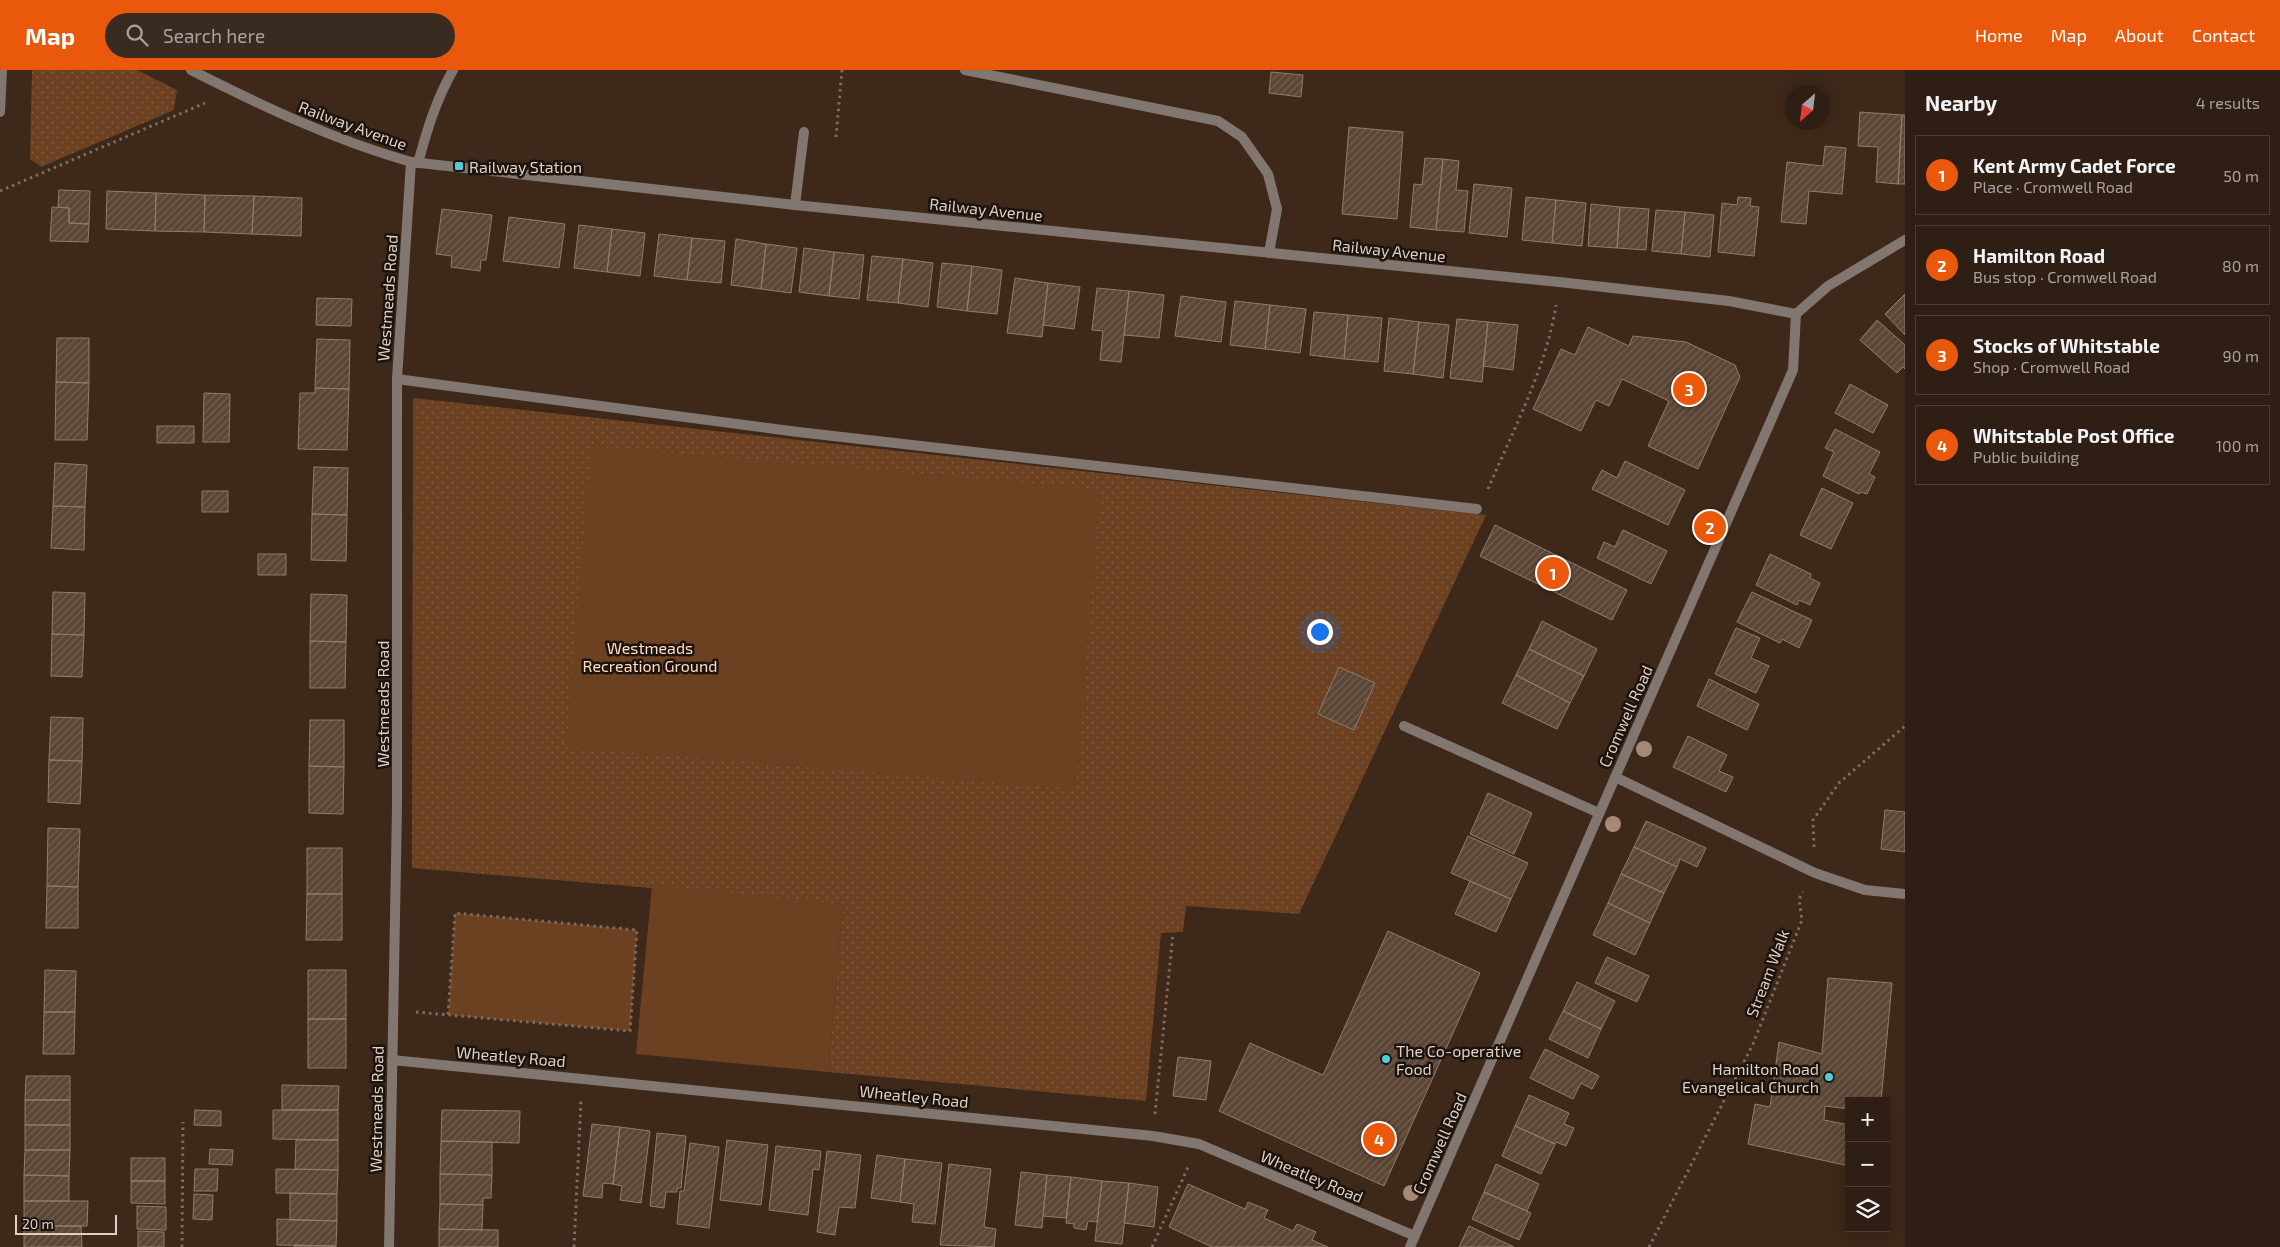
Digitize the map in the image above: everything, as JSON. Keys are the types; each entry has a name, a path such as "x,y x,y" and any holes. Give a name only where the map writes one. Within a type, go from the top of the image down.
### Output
{"street":[{"path":"0,112 2,70"},
{"name":"Railway Avenue","path":"190,70 269,109 365,149 414,162 795,204 1559,282 1729,301 1796,314"},
{"name":"Westmeads Road","path":"389,1247 397,807 397,379 414,162 441,92 453,70"},
{"path":"965,70 1218,122 1242,137 1268,174 1277,209 1269,253"},
{"path":"795,204 804,132"},
{"path":"1796,314 1828,286 1905,240"},
{"name":"Cromwell Road","path":"1410,1247 1793,370 1796,314"},
{"path":"397,379 798,432 1477,508"},
{"path":"1404,726 1599,813"},
{"path":"1615,777 1815,873 1865,890 1905,894"},
{"name":"Wheatley Road","path":"392,1060 1153,1136 1198,1144 1415,1236"}],"path":[{"path":"836,137 842,70"},
{"path":"0,191 233,91"},
{"path":"1477,508 1536,376 1553,321 1559,282"},
{"path":"1815,873 1813,820 1839,783 1905,726"},
{"name":"Stream Walk","path":"1649,1247 1753,1044 1802,920 1800,899 1815,873"},
{"path":"392,1010 448,1015 630,1031 637,930 455,913 448,1015"},
{"path":"1153,1136 1173,933"},
{"path":"574,1247 582,1078"},
{"path":"182,1247 183,1122"},
{"path":"1152,1247 1198,1144"}],"green space":[{"path":"32,70 137,70 177,90 174,110 41,167 30,159"},
{"name":"Westmeads Recreation Ground","path":"413,398 1486,515 1299,914 1186,906 1183,932 1161,933 1146,1101 828,1072 843,904 412,868"},
{"path":"591,446 1100,489 1076,789 566,747"},
{"path":"652,885 843,904 828,1072 636,1054"},
{"path":"455,913 637,930 630,1031 448,1015"}],"building":[{"path":"1271,72 1303,75 1301,97 1269,93"},
{"path":"1860,112 1902,115 1898,184 1876,182 1878,147 1858,146"},
{"path":"1902,115 1905,115 1905,184 1898,184"},
{"path":"1349,127 1403,132 1397,219 1342,214"},
{"path":"1825,146 1846,148 1842,194 1809,191 1806,224 1781,222 1787,162 1823,166"},
{"path":"1425,158 1443,159 1436,230 1410,227 1414,184 1422,185"},
{"path":"1443,159 1459,161 1456,190 1468,191 1464,232 1436,230"},
{"path":"1474,184 1512,188 1507,237 1469,233"},
{"path":"59,190 90,191 89,224 69,223 69,208 58,207"},
{"path":"107,191 156,193 155,231 106,229"},
{"path":"156,193 205,195 204,232 155,231"},
{"path":"205,195 254,196 252,234 204,232"},
{"path":"254,196 302,198 301,236 252,234"},
{"path":"1526,197 1556,200 1552,243 1522,240"},
{"path":"1738,197 1751,198 1750,206 1759,207 1754,256 1718,252 1722,203 1737,205"},
{"path":"1556,200 1586,203 1582,246 1552,243"},
{"path":"1591,204 1620,207 1617,248 1588,246"},
{"path":"52,207 69,208 69,223 89,224 88,242 50,241"},
{"path":"1620,207 1649,209 1646,250 1617,248"},
{"path":"442,209 492,215 486,260 481,260 480,271 451,267 452,256 436,254"},
{"path":"1656,210 1685,212 1681,254 1652,251"},
{"path":"1685,212 1714,215 1710,257 1681,254"},
{"path":"509,217 565,224 559,268 503,261"},
{"path":"579,225 612,229 607,272 574,268"},
{"path":"612,229 645,233 640,276 607,272"},
{"path":"659,234 692,238 687,280 654,276"},
{"path":"692,238 725,241 721,283 687,280"},
{"path":"736,239 766,244 761,289 731,285"},
{"path":"766,244 797,248 791,293 761,289"},
{"path":"804,248 834,252 829,296 799,292"},
{"path":"834,252 864,255 859,299 829,296"},
{"path":"872,256 903,259 898,303 867,300"},
{"path":"903,259 933,263 928,307 898,303"},
{"path":"942,263 972,266 967,311 937,307"},
{"path":"972,266 1002,270 997,314 967,311"},
{"path":"1015,278 1048,283 1042,337 1007,333"},
{"path":"1048,283 1080,287 1074,329 1043,325"},
{"path":"1097,288 1129,291 1121,362 1100,360 1103,331 1092,330"},
{"path":"1129,291 1164,295 1159,338 1124,335"},
{"path":"1905,294 1905,335 1885,314"},
{"path":"1181,296 1226,302 1221,342 1175,336"},
{"path":"317,298 352,299 351,326 316,325"},
{"path":"1235,301 1270,305 1265,349 1230,345"},
{"path":"1270,305 1306,309 1300,353 1265,349"},
{"path":"1314,312 1348,315 1344,359 1310,355"},
{"path":"1348,315 1382,318 1378,362 1344,359"},
{"path":"1389,318 1419,322 1413,374 1384,371"},
{"path":"1457,319 1488,322 1482,382 1450,378"},
{"path":"1877,320 1905,345 1905,369 1903,367 1897,373 1860,340"},
{"path":"1419,322 1449,325 1443,378 1413,374"},
{"path":"1488,322 1518,325 1513,370 1483,366"},
{"path":"1588,327 1629,346 1633,336 1686,342 1735,365 1740,377 1698,469 1648,446 1669,401 1622,379 1609,406 1596,400 1581,431 1533,409 1561,349 1575,355"},
{"path":"57,338 89,338 89,383 56,382"},
{"path":"317,339 350,340 349,389 315,388"},
{"path":"56,382 89,383 87,440 55,440"},
{"path":"1850,384 1888,405 1873,433 1835,413"},
{"path":"315,388 349,389 347,450 298,449 300,393 315,393"},
{"path":"204,393 230,394 229,442 203,442"},
{"path":"157,426 194,426 194,443 157,443"},
{"path":"1835,429 1880,452 1869,474 1875,477 1867,494 1861,492 1859,494 1823,476 1834,452 1825,448"},
{"path":"1625,461 1685,490 1668,525 1592,489 1602,470 1617,478"},
{"path":"55,463 87,465 85,507 53,506"},
{"path":"314,467 348,468 347,515 312,514"},
{"path":"1822,488 1853,503 1831,549 1800,535"},
{"path":"202,491 228,491 228,512 202,512"},
{"path":"53,506 85,507 84,550 51,548"},
{"path":"312,514 347,515 346,561 311,560"},
{"path":"1495,525 1627,590 1612,620 1480,556"},
{"path":"1623,530 1667,551 1651,584 1597,558 1604,542 1615,547"},
{"path":"258,554 286,554 286,575 258,575"},
{"path":"1770,554 1811,574 1810,578 1820,583 1810,605 1799,600 1797,605 1756,585"},
{"path":"53,592 85,593 84,635 52,634"},
{"path":"1752,592 1812,620 1799,648 1782,639 1780,643 1737,622"},
{"path":"311,594 347,595 346,642 310,641"},
{"path":"1542,621 1597,649 1584,676 1529,649"},
{"path":"1736,628 1760,638 1751,658 1769,666 1756,693 1715,674"},
{"path":"52,634 84,635 82,677 51,676"},
{"path":"310,641 346,642 345,688 310,688"},
{"path":"1529,649 1584,676 1570,703 1516,675"},
{"path":"1339,667 1375,683 1354,730 1318,714"},
{"path":"1516,675 1570,703 1557,729 1502,703"},
{"path":"1709,679 1759,704 1747,730 1697,706"},
{"path":"51,717 83,718 82,761 49,760"},
{"path":"310,720 344,720 344,767 309,766"},
{"path":"1688,736 1727,755 1719,771 1733,777 1726,792 1673,767"},
{"path":"49,760 82,761 80,804 48,802"},
{"path":"309,766 344,767 343,814 309,813"},
{"path":"1488,793 1532,813 1514,854 1470,834"},
{"path":"1885,810 1905,812 1905,852 1881,849"},
{"path":"1646,821 1706,848 1697,867 1680,859 1677,867 1634,847"},
{"path":"48,828 80,829 78,887 47,886"},
{"path":"1468,836 1528,863 1511,899 1451,873"},
{"path":"1634,847 1677,867 1664,893 1621,874"},
{"path":"307,848 342,848 342,894 307,894"},
{"path":"1621,874 1664,893 1650,923 1608,903"},
{"path":"1470,881 1511,899 1496,932 1455,914"},
{"path":"47,886 78,887 78,928 46,928"},
{"path":"307,894 342,894 342,940 306,940"},
{"path":"1608,903 1650,923 1635,955 1593,935"},
{"name":"The Co-operative Food","path":"1388,931 1480,973 1384,1186 1219,1111 1250,1043 1323,1075"},
{"path":"1607,957 1649,976 1637,1002 1595,983"},
{"path":"45,970 76,971 75,1012 44,1012"},
{"path":"308,970 346,970 346,1019 308,1019"},
{"name":"Hamilton Road Evangelical Church","path":"1828,978 1892,983 1881,1097 1845,1097 1845,1108 1825,1106 1824,1120 1845,1124 1845,1165 1748,1144 1755,1104 1770,1107 1779,1042 1822,1054"},
{"path":"1577,982 1615,1001 1601,1029 1563,1011"},
{"path":"1563,1011 1601,1029 1588,1058 1549,1039"},
{"path":"44,1012 75,1012 74,1054 43,1054"},
{"path":"308,1019 346,1019 346,1068 308,1068"},
{"path":"1545,1049 1599,1076 1592,1089 1581,1083 1573,1099 1530,1078"},
{"path":"1178,1057 1211,1061 1206,1100 1173,1096"},
{"path":"26,1076 70,1076 70,1100 25,1100"},
{"path":"282,1085 339,1086 338,1110 282,1110"},
{"path":"1529,1095 1569,1113 1564,1124 1574,1128 1566,1146 1556,1142 1555,1144 1515,1126"},
{"path":"25,1100 70,1100 70,1125 25,1125"},
{"path":"195,1110 221,1111 221,1126 194,1125"},
{"path":"273,1110 338,1110 338,1140 273,1139"},
{"path":"442,1110 520,1111 519,1143 441,1141"},
{"path":"592,1124 620,1127 613,1184 603,1183 602,1198 583,1196"},
{"path":"25,1125 70,1125 70,1150 25,1150"},
{"path":"1515,1126 1555,1144 1541,1174 1502,1156"},
{"path":"620,1127 650,1131 641,1203 620,1200 622,1186 613,1184"},
{"path":"657,1133 686,1136 681,1188 677,1188 677,1192 666,1192 664,1208 650,1206"},
{"path":"296,1140 338,1140 338,1170 295,1169"},
{"path":"727,1140 768,1145 761,1205 720,1200"},
{"path":"441,1141 492,1142 492,1175 440,1174"},
{"path":"690,1143 719,1147 709,1228 677,1224 680,1191 684,1191"},
{"path":"776,1146 821,1151 819,1170 813,1169 808,1215 769,1210"},
{"path":"210,1149 233,1150 232,1165 209,1164"},
{"path":"25,1150 70,1150 69,1176 24,1175"},
{"path":"827,1151 861,1155 855,1208 839,1207 835,1235 817,1232"},
{"path":"877,1155 905,1159 900,1202 871,1198"},
{"path":"131,1158 165,1158 165,1181 131,1181"},
{"path":"905,1159 942,1163 935,1224 912,1222 914,1204 900,1202"},
{"path":"949,1164 991,1169 984,1227 996,1229 994,1247 940,1245"},
{"path":"1496,1164 1539,1184 1527,1211 1484,1192"},
{"path":"195,1169 218,1169 217,1191 194,1191"},
{"path":"276,1169 338,1170 337,1194 276,1193"},
{"path":"1021,1172 1047,1175 1042,1228 1015,1225"},
{"path":"440,1174 492,1175 491,1198 483,1198 483,1205 440,1204"},
{"path":"24,1175 69,1176 69,1201 24,1201"},
{"path":"1047,1175 1071,1177 1066,1218 1043,1216"},
{"path":"1071,1177 1102,1181 1097,1222 1088,1221 1086,1230 1074,1228 1074,1224 1066,1223"},
{"path":"131,1181 165,1181 165,1204 131,1203"},
{"path":"1102,1181 1129,1183 1122,1244 1095,1241"},
{"path":"1129,1183 1158,1187 1154,1227 1124,1223"},
{"path":"1188,1184 1245,1209 1248,1202 1268,1210 1264,1218 1293,1231 1297,1224 1316,1232 1312,1240 1328,1247 1212,1247 1169,1227"},
{"path":"1484,1192 1531,1213 1519,1240 1472,1219"},
{"path":"290,1193 337,1194 337,1221 290,1220"},
{"path":"194,1194 213,1195 212,1220 193,1219"},
{"path":"24,1201 88,1201 87,1226 24,1226"},
{"path":"440,1204 483,1205 482,1230 439,1229"},
{"path":"137,1206 166,1207 166,1230 137,1229"},
{"path":"277,1219 337,1221 336,1246 277,1245"},
{"path":"24,1226 81,1226 82,1247 24,1247"},
{"path":"1469,1226 1514,1247 1459,1247"},
{"path":"439,1229 498,1230 498,1247 439,1247"},
{"path":"138,1231 164,1232 164,1247 138,1247"},
{"path":"294,1245 336,1246 336,1247 294,1247"}],"place":[{"name":"Railway Station","path":"459,166"},
{"name":"Stocks of Whitstable","path":"1689,389"},
{"name":"Hamilton Road","path":"1710,527"},
{"name":"Kent Army Cadet Force","path":"1553,573"},
{"name":"The Co-operative Food","path":"1386,1059"},
{"name":"Hamilton Road Evangelical Church","path":"1829,1077"},
{"name":"Whitstable Post Office","path":"1379,1139"}]}
